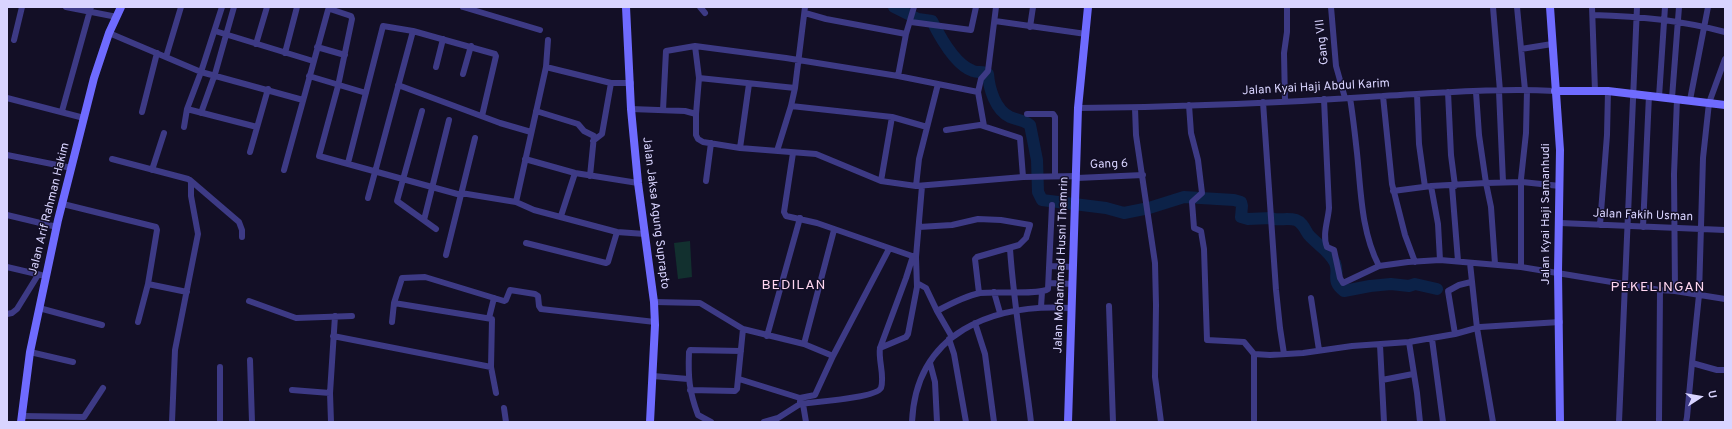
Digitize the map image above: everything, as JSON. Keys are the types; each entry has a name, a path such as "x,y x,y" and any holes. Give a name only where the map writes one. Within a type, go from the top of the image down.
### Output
{"main road":[{"name":"Jalan Arif Rahman Hakim","path":"22,419 30,352 39,308 42,276 63,204 94,78 109,33 121,7"},
{"name":"Jalan Jaksa Agung Suprapto","path":"626,7 631,83 631,109 638,183 654,302 655,322 650,422"},
{"name":"Jalan Mohammad Husni Thamrin","path":"1068,422 1078,108 1088,7"},
{"name":"Jalan Kyai Haji Samanhudi","path":"1550,7 1560,150 1558,272 1560,322 1560,422"},
{"path":"1555,91 1608,91 1725,105"}],"street":[{"path":"14,40 22,7"},
{"path":"66,7 90,9 117,17"},
{"path":"166,57 181,7"},
{"path":"184,127 187,109 201,72 222,7"},
{"path":"201,113 227,36 234,7"},
{"path":"256,44 266,7"},
{"path":"285,53 297,7"},
{"path":"463,7 540,30"},
{"path":"700,7 705,13"},
{"path":"911,22 971,30 976,7"},
{"path":"984,126 978,92 981,79 988,71 996,7"},
{"path":"1030,27 1033,7"},
{"path":"1285,101 1284,53 1287,32 1287,7"},
{"name":"Gang VII","path":"1331,7 1332,38 1336,66 1347,98 1357,154 1362,209 1369,243 1379,266"},
{"path":"1493,7 1503,182"},
{"path":"1517,7 1526,90 1526,133 1522,182 1521,267"},
{"path":"1592,7 1595,91"},
{"path":"1619,422 1628,226 1632,94 1637,7"},
{"path":"1659,97 1665,7"},
{"path":"1675,291 1675,99 1679,7"},
{"path":"1690,100 1708,7"},
{"path":"62,111 90,9"},
{"path":"284,170 313,61 328,10 330,9 352,17 338,86 318,154 319,156 461,194 516,202 534,210 561,216 616,232 645,234"},
{"path":"898,76 906,34 914,9"},
{"path":"777,151 795,88 805,10 826,20 906,34"},
{"path":"1593,15 1637,16 1678,21 1725,32"},
{"path":"995,20 1030,27 1086,34"},
{"path":"348,163 383,26 412,31 495,54 496,56 482,116"},
{"path":"215,31 227,36 313,61"},
{"path":"368,198 412,31"},
{"path":"109,33 201,72 215,74 303,100"},
{"path":"436,67 443,39"},
{"path":"516,202 546,67 548,40"},
{"path":"1521,49 1552,44"},
{"path":"463,74 470,46"},
{"path":"663,110 666,50 695,46 798,60 898,76 978,92"},
{"path":"695,46 699,78 696,135 698,139 711,143 706,181"},
{"path":"317,47 345,55"},
{"path":"142,112 157,53"},
{"path":"1686,422 1688,417 1699,295 1703,158 1709,103 1725,59"},
{"path":"546,67 611,82 631,83"},
{"path":"309,76 338,86 366,93"},
{"path":"699,78 795,88"},
{"path":"593,141 602,134 611,82"},
{"path":"398,84 482,116 531,132"},
{"path":"740,148 749,84"},
{"path":"739,379 801,402 851,399 877,392 880,388 882,381 879,355 880,348 914,257 919,227 919,159 938,84"},
{"path":"250,152 268,89"},
{"name":"Jalan Kyai Haji Abdul Karim","path":"1078,108 1135,108 1448,92 1526,90 1555,91"},
{"path":"1600,225 1607,135 1608,91"},
{"path":"1448,92 1458,261"},
{"path":"1476,92 1479,135 1491,207 1495,264"},
{"path":"1417,94 1419,144 1438,224 1440,260"},
{"path":"1644,227 1649,95"},
{"path":"1383,96 1393,191 1405,235 1415,262"},
{"path":"7,98 62,111 84,118"},
{"path":"1324,99 1329,208 1324,239 1327,247 1334,250 1340,278 1343,283 1379,266 1440,260 1495,264 1558,272 1660,290 1725,299"},
{"path":"1264,102 1271,215 1273,222 1280,328 1284,354"},
{"path":"1190,105 1191,133 1198,160 1202,194 1192,202 1192,207 1194,228 1201,231 1204,249 1207,308 1206,338 1225,342 1244,342 1254,354 1254,422"},
{"path":"791,106 892,117 926,127"},
{"path":"1135,108 1136,135 1149,213 1155,264 1155,377 1161,422"},
{"path":"187,109 257,127"},
{"path":"631,109 685,111 696,114"},
{"path":"422,111 397,199 398,203 436,229"},
{"path":"536,111 578,124 584,131 593,135 590,176"},
{"path":"1028,114 1054,114 1055,176"},
{"path":"881,180 892,117"},
{"path":"424,220 449,120"},
{"path":"946,130 984,126 1020,138 1023,177"},
{"path":"152,170 164,133"},
{"path":"446,255 475,138"},
{"name":"Gang 6","path":"711,143 740,148 816,154 881,180 919,186 1036,176 1143,175"},
{"path":"793,153 784,212 786,216 800,218 914,257"},
{"path":"7,155 72,168"},
{"path":"112,159 190,180 239,222 242,230 242,237"},
{"path":"525,159 575,173 638,183"},
{"path":"561,216 575,173"},
{"path":"172,422 175,350 188,292 198,234 190,180"},
{"path":"1393,191 1503,182 1522,182 1560,186"},
{"path":"63,204 156,227 157,230 148,284 138,322"},
{"path":"937,311 961,299 980,293 1013,291 1042,292 1048,289 1052,205"},
{"path":"7,214 57,226"},
{"path":"767,336 800,218"},
{"path":"919,227 952,224 978,219 1001,220 1030,225 1026,238 1019,246 981,255 975,259 980,293"},
{"name":"Jalan Fakih Usman","path":"1560,223 1725,230"},
{"path":"804,344 834,230"},
{"path":"526,243 606,263 608,262 616,232"},
{"path":"764,422 778,418 801,402 815,395 833,356 889,249"},
{"path":"1010,249 1015,310 1022,342 1032,422"},
{"path":"880,348 907,336 917,283 914,257"},
{"path":"1470,263 1477,328 1493,422"},
{"path":"1050,266 1073,267"},
{"path":"7,267 42,276 17,309 7,314"},
{"path":"392,322 394,303 402,278 405,276 425,276 494,298 506,300 510,290 537,294 541,309 655,322"},
{"path":"1455,334 1448,290 1459,285 1472,282"},
{"path":"917,283 926,288 950,338 966,422"},
{"path":"1049,283 1073,284"},
{"path":"148,284 188,292"},
{"path":"1659,422 1660,290"},
{"path":"994,292 1000,314"},
{"path":"1041,307 1042,292"},
{"path":"494,298 490,318 492,318 491,368 496,393"},
{"path":"1311,298 1319,350"},
{"path":"249,301 296,318 352,316"},
{"path":"654,302 700,303 743,329 804,344 833,356"},
{"path":"394,303 490,318"},
{"path":"1109,306 1113,422"},
{"path":"912,422 914,400 930,363 950,338 975,323 1015,310 1041,307 1072,308"},
{"path":"39,308 102,325"},
{"path":"330,422 330,393 335,316"},
{"path":"1254,354 1284,354 1352,346 1409,342 1432,339 1477,328 1512,324 1560,322"},
{"path":"975,323 985,354 994,422"},
{"path":"690,390 735,391 737,389 743,329"},
{"path":"333,336 491,368"},
{"path":"1432,339 1443,422 1440,422"},
{"path":"1409,342 1420,422"},
{"path":"1380,345 1384,422"},
{"path":"711,422 698,415 690,390 688,379 689,351 741,351"},
{"path":"30,352 72,362"},
{"path":"250,360 252,422"},
{"path":"930,363 935,382 937,422"},
{"path":"1692,363 1717,370 1725,370"},
{"path":"220,367 220,422"},
{"path":"1382,380 1413,374"},
{"path":"653,376 688,379"},
{"path":"22,419 85,420 103,388"},
{"path":"292,390 330,393"},
{"path":"801,402 806,422"},
{"path":"504,408 506,422"}],"green space":[{"path":"690,241 692,277 678,279 674,243"}],"waterway":[{"path":"894,7 918,19 932,21 939,35 960,63 973,71 988,74 991,92 1000,109 1010,117 1030,125 1037,160 1038,192 1042,200 1106,208 1124,213 1149,208 1184,197 1234,200 1241,202 1241,217 1248,219 1291,219 1300,222 1311,238 1333,259 1336,267 1337,284 1344,291 1391,284 1409,286 1415,284 1437,289"}],"district":[{"name":"BEDILAN","path":"794,286"},
{"name":"PEKELINGAN","path":"1658,288"}]}
